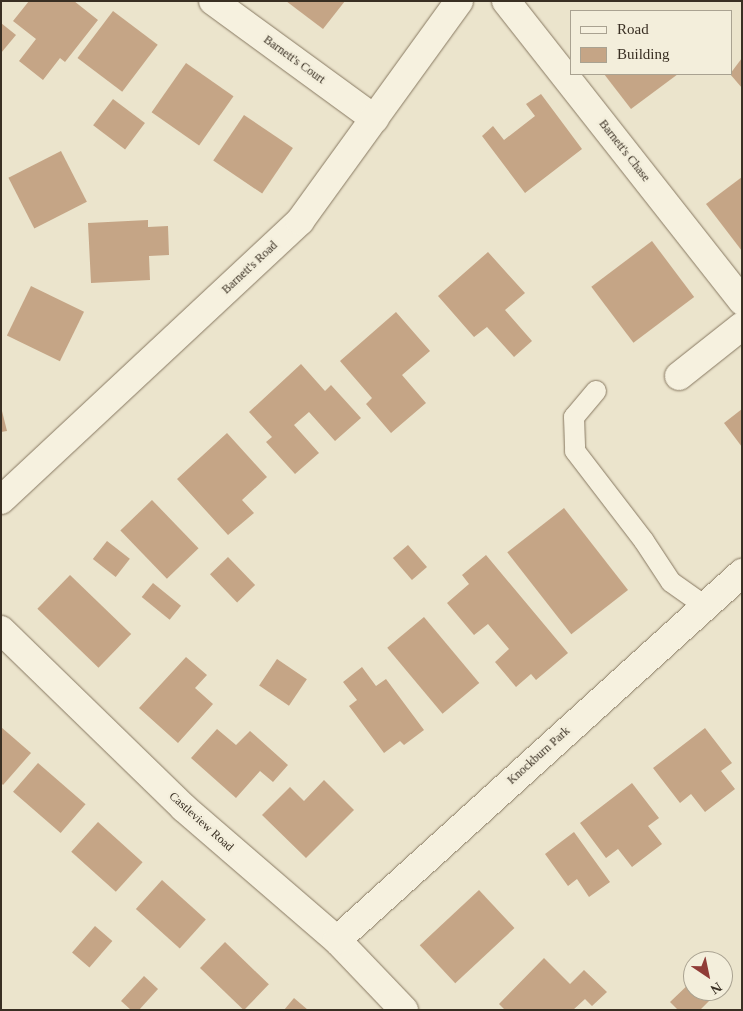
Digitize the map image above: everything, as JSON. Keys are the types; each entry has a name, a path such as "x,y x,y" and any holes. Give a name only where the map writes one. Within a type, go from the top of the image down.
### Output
{"street":[{"name":"Barnett's Court","path":"213,1 375,119"},
{"name":"Barnett's Road","path":"1,500 300,221 459,1"},
{"name":"Barnett's Chase","path":"506,1 742,300"},
{"path":"679,376 742,326"},
{"name":"Knockburn Park","path":"336,940 742,573"},
{"name":"Castleview Road","path":"1,630 184,808 336,940 404,1010"}],"lane":[{"path":"596,391 574,418 575,450 644,541 670,582 705,606"}],"building":[{"path":"29,1 74,1 98,20 65,62 60,58 43,80 19,61 36,39 13,21"},
{"path":"286,1 345,1 323,29"},
{"path":"113,11 158,45 122,92 77,58"},
{"path":"1,23 16,35 1,53"},
{"path":"742,58 742,88 731,75 733,75 733,70"},
{"path":"186,63 234,96 199,145 152,112"},
{"path":"605,75 677,75 631,109"},
{"path":"541,94 582,149 525,193 482,136 493,126 504,140 535,116 526,104"},
{"path":"113,99 145,123 125,149 93,125"},
{"path":"244,115 293,148 262,194 213,161"},
{"path":"61,151 87,202 34,229 8,178"},
{"path":"742,177 742,251 706,204"},
{"path":"148,220 148,227 168,226 169,255 149,256 150,280 91,283 88,223"},
{"path":"652,241 694,297 633,343 591,287"},
{"path":"488,252 525,293 505,310 532,341 514,357 487,327 474,337 438,296"},
{"path":"31,286 84,312 60,361 7,335"},
{"path":"396,312 430,351 402,375 426,403 391,433 366,404 372,398 340,361"},
{"path":"301,364 325,391 331,385 361,418 335,441 309,412 294,425 319,453 295,474 266,442 272,437 249,412"},
{"path":"1,407 7,431 1,432"},
{"path":"742,409 742,447 724,423"},
{"path":"227,433 267,477 242,500 254,513 228,535 177,479"},
{"path":"152,500 199,548 167,579 120,531"},
{"path":"564,508 628,590 571,634 507,552"},
{"path":"107,541 130,559 116,577 93,559"},
{"path":"408,545 427,567 412,580 393,558"},
{"path":"486,555 568,653 536,680 531,674 516,687 495,662 509,649 488,624 474,635 447,603 469,584 462,575"},
{"path":"228,557 255,585 237,602 210,574"},
{"path":"70,575 131,634 98,668 37,609"},
{"path":"153,583 181,606 170,620 142,597"},
{"path":"424,617 479,683 443,714 387,648"},
{"path":"186,657 207,675 195,688 213,704 178,743 139,708"},
{"path":"277,659 307,679 289,706 259,686"},
{"path":"362,667 376,686 386,679 424,730 404,745 400,741 384,753 349,706 357,700 343,682"},
{"path":"1,727 31,753 3,785 1,783"},
{"path":"705,728 732,763 721,771 735,789 705,812 691,794 680,803 653,768"},
{"path":"217,729 236,745 250,731 288,765 273,782 260,771 236,798 191,758"},
{"path":"38,763 86,804 61,833 13,792"},
{"path":"324,780 354,810 306,858 262,815 290,787 304,801"},
{"path":"632,783 659,818 648,826 662,844 632,867 618,849 606,858 580,823"},
{"path":"98,822 143,862 116,892 71,852"},
{"path":"574,832 610,882 589,897 577,879 568,886 545,854"},
{"path":"162,880 206,919 180,948 136,909"},
{"path":"479,890 514,928 455,983 420,945"},
{"path":"95,926 112,941 89,968 72,952"},
{"path":"225,942 269,984 244,1010 200,968"},
{"path":"544,958 570,984 584,970 607,992 592,1006 585,999 573,1010 505,1010 499,1004"},
{"path":"144,976 158,989 139,1010 131,1010 121,1001"},
{"path":"683,990 683,1001 709,1001 700,1010 678,1010 670,1002"},
{"path":"294,998 308,1010 284,1010"}]}
